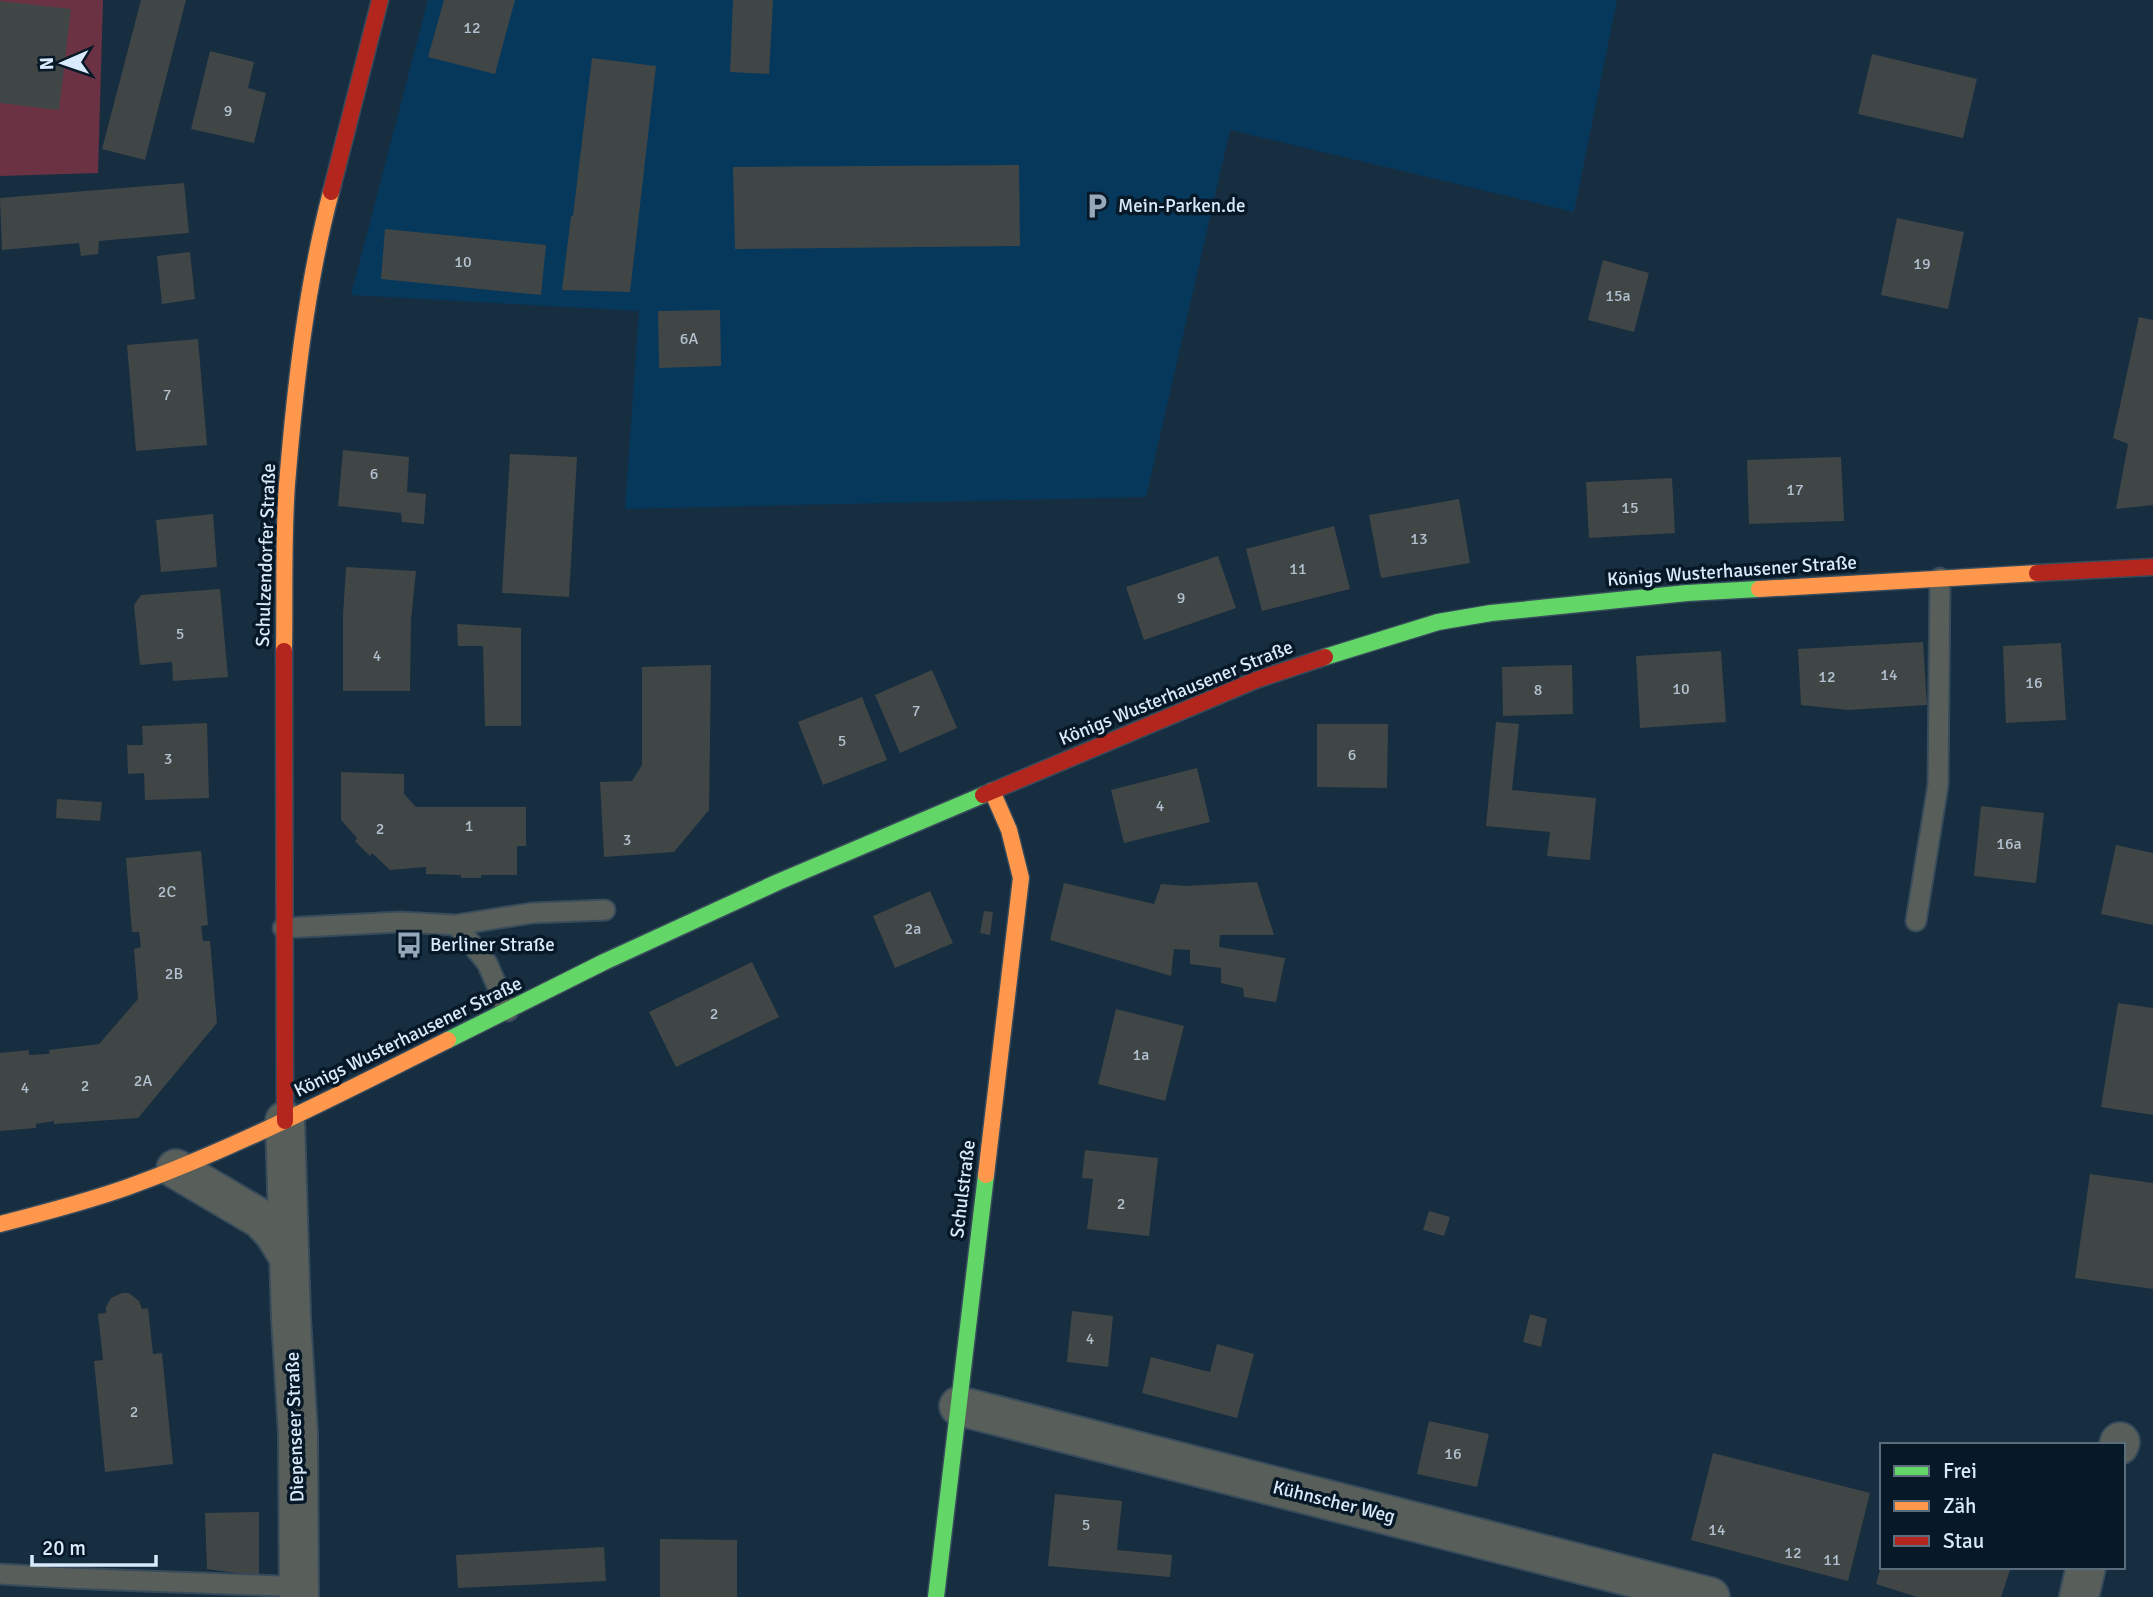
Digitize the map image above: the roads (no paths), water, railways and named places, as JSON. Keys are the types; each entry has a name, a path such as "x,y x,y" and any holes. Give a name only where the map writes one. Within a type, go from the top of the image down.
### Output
{"main road":[{"name":"Schulzendorfer Straße","path":"285,1121 283,713 287,486 300,360 318,241 380,0"},
{"name":"Königs Wusterhausener Straße","path":"285,1121 604,962 778,883 1256,680 1368,642 1438,622 1523,608 1687,593 2153,567"},
{"name":"Schulstraße","path":"936,1597 1021,878 1013,841 992,791"},
{"path":"0,1224 115,1191 176,1169 285,1121"}],"street":[{"name":"Diepenseer Straße","path":"285,1121 298,1433 299,1592"},
{"path":"176,1169 261,1219 274,1233 289,1257"},
{"name":"Kühnscher Weg","path":"959,1406 1710,1597"},
{"path":"2078,1597 2086,1569"}],"lane":[{"path":"1916,921 1938,785 1940,578"},
{"path":"283,928 400,922 456,925 532,913 605,910"},
{"path":"456,925 487,963 508,1011"},
{"path":"0,1574 68,1579 200,1582 299,1592"}],"place":[{"name":"Mein-Parken.de","path":"1097,206"},
{"name":"Berliner Straße","path":"409,945"}]}
